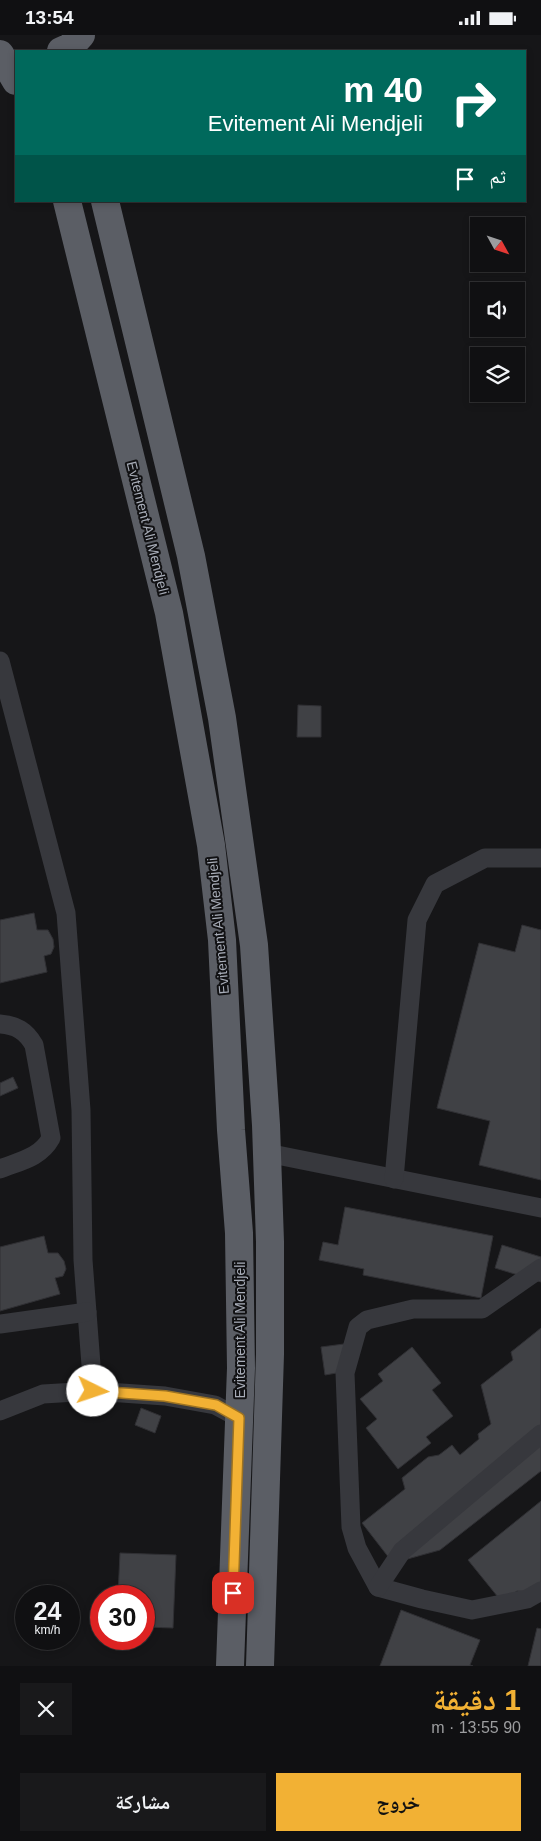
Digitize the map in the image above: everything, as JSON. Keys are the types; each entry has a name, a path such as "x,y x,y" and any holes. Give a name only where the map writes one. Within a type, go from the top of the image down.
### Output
{"highway":[{"path":"0,53 15,58"},
{"path":"0,53 15,79"},
{"name":"Evitement Ali Mendjeli","path":"67,202 170,613 211,845 222,940 231,1130 239,1233 242,1368 230,1666"},
{"path":"105,202 191,556 222,718 254,945 267,1153 270,1242 265,1663"}],"street":[{"path":"0,661 66,913 81,1110 83,1260 93,1391"},
{"path":"394,1179 417,920 435,884 485,858 541,858"},
{"path":"0,1023 10,1024 22,1029 29,1035 34,1045 51,1138 46,1148 35,1156 0,1169"},
{"path":"267,1153 541,1208"},
{"path":"536,1598 472,1610 378,1587 357,1548 351,1527 345,1373 358,1327 367,1320 413,1309 482,1309 541,1268"},
{"path":"0,1324 87,1312"},
{"path":"0,1411 43,1394 93,1391 165,1396 216,1405 239,1418"},
{"path":"378,1587 402,1551 541,1434"}],"building":[{"path":"298,705 321,706 321,737 297,737"},
{"path":"34,913 37,930 48,930 53,939 54,947 51,954 44,956 47,972 0,983 0,920"},
{"path":"522,925 541,930 541,1180 479,1165 490,1121 437,1108 479,943 515,952"},
{"path":"13,1077 18,1088 0,1096 0,1083"},
{"path":"345,1207 493,1236 481,1298 363,1275 364,1269 319,1260 323,1242 338,1245"},
{"path":"44,1236 48,1253 58,1253 64,1261 66,1269 63,1276 55,1278 60,1294 0,1311 0,1247"},
{"path":"502,1245 541,1257 541,1282 495,1268"},
{"path":"541,1328 541,1471 440,1550 393,1563 362,1523 405,1489 402,1478 428,1457 439,1455 452,1445 460,1455 479,1439 478,1434 491,1424 481,1385 513,1360 511,1352"},
{"path":"344,1344 348,1371 325,1375 321,1347"},
{"path":"412,1347 441,1383 432,1390 453,1416 426,1437 431,1443 398,1469 366,1428 377,1419 360,1399 383,1381 378,1374"},
{"path":"141,1408 161,1416 155,1433 135,1425"},
{"path":"541,1501 541,1591 538,1593 517,1591 502,1602 468,1560"},
{"path":"120,1553 176,1555 173,1628 155,1627 155,1585 119,1585"},
{"path":"401,1610 480,1640 470,1665 473,1666 380,1666"},
{"path":"537,1628 541,1629 541,1666 528,1666"}],"route":[{"path":"93,1391 165,1396 216,1405 239,1418 233,1593"}]}
